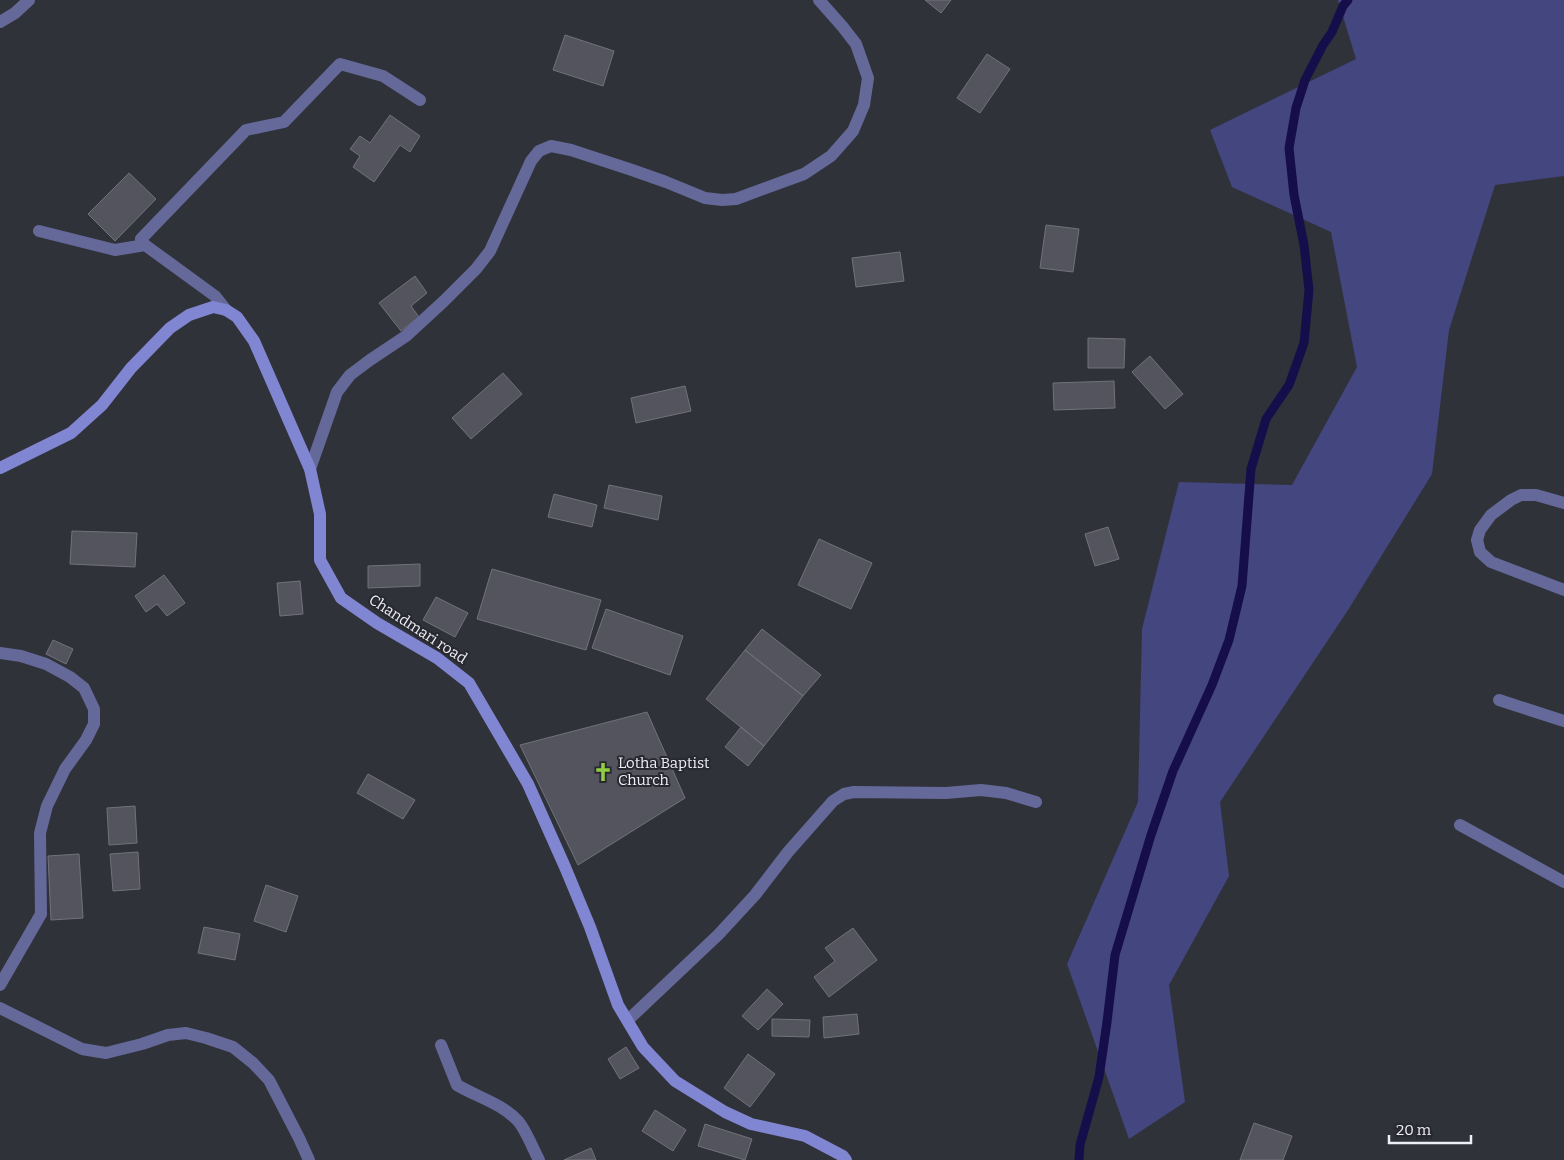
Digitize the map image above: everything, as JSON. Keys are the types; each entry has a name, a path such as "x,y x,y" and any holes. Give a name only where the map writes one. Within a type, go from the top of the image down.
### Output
{"main road":[{"path":"0,468 70,433 102,405 131,368 170,328 189,315 213,307 226,310"},
{"name":"Chandmari road","path":"226,310 237,317 254,341 310,469 320,514 320,560 341,598 377,623 437,658 469,683 528,784 590,927 618,1005 643,1047 675,1081 726,1112 751,1124 805,1136 843,1156 846,1160"}],"street":[{"path":"0,22 29,0"},
{"path":"310,469 337,392 356,370 406,336 476,269 490,251 531,161 539,151 551,146 571,150 666,182 706,198 722,200 736,199 804,174 831,156 853,131 864,105 868,78 856,44 819,0"},
{"path":"226,310 215,296 145,245 141,239 246,130 284,122 340,64 383,76 420,100"},
{"path":"39,231 115,250 145,245"},
{"path":"1564,503 1536,496 1521,495 1516,497 1491,514 1480,530 1476,540 1480,552 1491,562 1564,590"},
{"path":"0,653 21,656 46,664 70,677 84,688 94,709 94,724 86,740 66,769 47,806 40,833 41,914 0,985"},
{"path":"1499,700 1564,721"},
{"path":"628,1020 724,928 755,895 788,852 833,801 844,794 854,792 946,793 981,790 1006,793 1036,802"},
{"path":"1460,825 1564,882"},
{"path":"0,1008 82,1049 106,1053 168,1035 186,1033 232,1047 253,1063 269,1080 309,1160"},
{"path":"441,1045 457,1085 490,1100 519,1122 539,1160"}],"shaded area":[{"path":"1338,0 1564,0 1564,176 1495,185 1449,330 1432,474 1348,610 1220,802 1229,876 1169,985 1185,1102 1129,1139 1067,964 1138,802 1142,629 1179,482 1292,485 1357,367 1331,232 1232,187 1210,130 1356,59"}],"building":[{"path":"925,0 951,0 941,13"},
{"path":"565,35 614,51 603,86 553,70"},
{"path":"987,54 1010,69 980,113 957,98"},
{"path":"390,115 420,136 410,152 400,145 374,182 353,167 360,156 350,149 360,136 370,143"},
{"path":"129,173 156,199 115,241 88,214"},
{"path":"1046,225 1079,229 1073,272 1040,268"},
{"path":"900,252 904,281 856,287 852,258"},
{"path":"415,276 427,293 411,306 419,317 401,331 379,303"},
{"path":"1088,338 1125,339 1124,368 1088,368"},
{"path":"1150,356 1183,394 1165,409 1132,372"},
{"path":"503,373 522,394 471,439 452,418"},
{"path":"1114,381 1115,408 1054,410 1053,383"},
{"path":"685,386 691,411 636,423 631,398"},
{"path":"609,485 662,496 658,520 604,508"},
{"path":"554,494 597,505 592,527 548,517"},
{"path":"1108,527 1119,559 1095,566 1085,534"},
{"path":"72,531 137,533 135,567 70,564"},
{"path":"819,539 872,563 851,609 798,585"},
{"path":"420,564 420,586 368,588 368,566"},
{"path":"492,569 601,600 586,650 477,619"},
{"path":"164,575 185,603 167,616 157,604 146,612 135,596"},
{"path":"300,581 303,614 280,616 277,583"},
{"path":"436,597 468,613 455,637 423,620"},
{"path":"606,609 683,636 670,675 592,648"},
{"path":"762,629 821,675 803,696 745,650"},
{"path":"53,640 73,649 66,664 46,654"},
{"path":"745,650 803,696 764,746 706,699"},
{"name":"Lotha Baptist Church","path":"647,712 685,798 578,865 520,745"},
{"path":"741,727 764,746 748,766 725,747"},
{"path":"368,774 415,800 403,819 357,793"},
{"path":"135,806 137,843 109,845 107,808"},
{"path":"138,852 140,889 113,891 110,854"},
{"path":"79,854 83,918 51,920 48,856"},
{"path":"266,885 298,896 286,932 254,921"},
{"path":"204,927 240,934 235,960 198,953"},
{"path":"853,928 877,960 829,997 814,977 835,961 825,948"},
{"path":"767,989 783,1004 758,1030 742,1016"},
{"path":"857,1014 859,1034 824,1038 823,1017"},
{"path":"772,1019 810,1020 809,1037 772,1036"},
{"path":"626,1047 639,1068 620,1079 608,1059"},
{"path":"748,1054 775,1074 750,1107 724,1088"},
{"path":"655,1110 686,1130 673,1151 642,1131"},
{"path":"1254,1123 1292,1136 1283,1160 1240,1160"},
{"path":"705,1124 752,1139 745,1160 698,1146"},
{"path":"591,1148 596,1160 564,1160"}],"waterway":[{"path":"1079,1160 1080,1145 1099,1077 1115,955 1151,835 1173,771 1212,685 1229,640 1242,586 1251,469 1266,419 1289,385 1304,343 1309,290 1304,245 1294,195 1289,148 1296,108 1305,80 1332,32 1343,6 1348,0"}],"place":[{"name":"Lotha Baptist Church","path":"603,772"}]}
